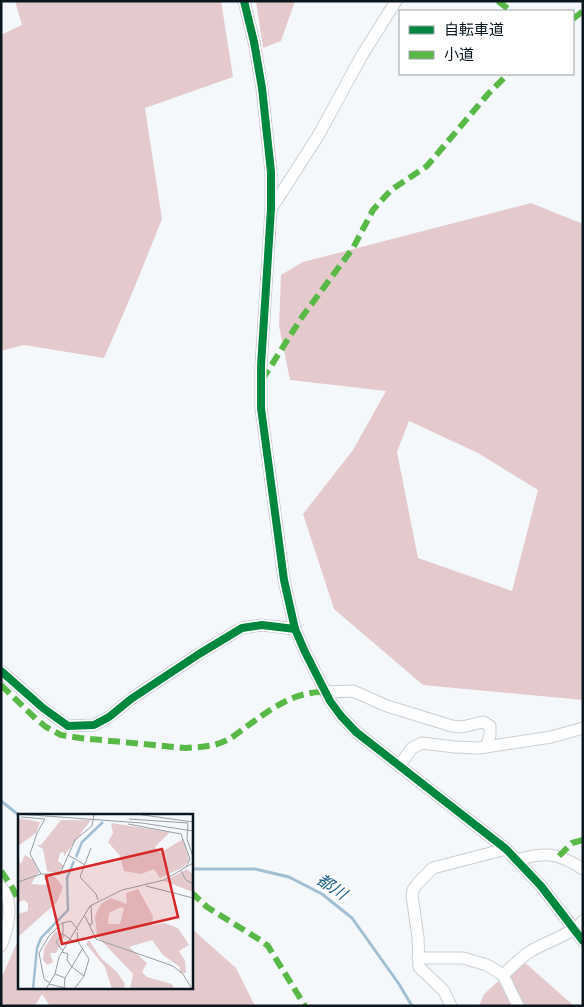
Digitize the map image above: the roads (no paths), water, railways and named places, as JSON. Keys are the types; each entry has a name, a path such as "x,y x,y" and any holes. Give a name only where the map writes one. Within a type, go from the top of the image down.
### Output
{"street":[{"path":"244,1 262,88 271,172 271,209 261,366 262,408 284,580 295,629 326,692 341,716 356,732 506,849 579,925 583,941"},
{"path":"271,209 318,136 396,1"},
{"path":"1,671 43,708 68,726 94,726 109,717 131,699 242,628 262,625 295,629"},
{"path":"326,692 353,691 387,706 452,726 462,727 483,722 490,726 490,735 486,747"},
{"path":"400,766 412,748 422,743 455,747 486,747 551,737 583,728"},
{"path":"451,1006 444,991 419,967 413,890 433,868 506,849"},
{"path":"516,860 545,855 559,856 566,858 583,869"},
{"path":"1,887 9,900 9,913 1,946"},
{"path":"503,975 528,952 579,925"},
{"path":"418,958 463,958 487,965 503,975 518,1006"}],"waterway":[{"name":"都川","path":"1,801 18,814"},
{"name":"都川","path":"192,869 255,869 289,877 322,894 352,918 399,984 412,1006"}]}
